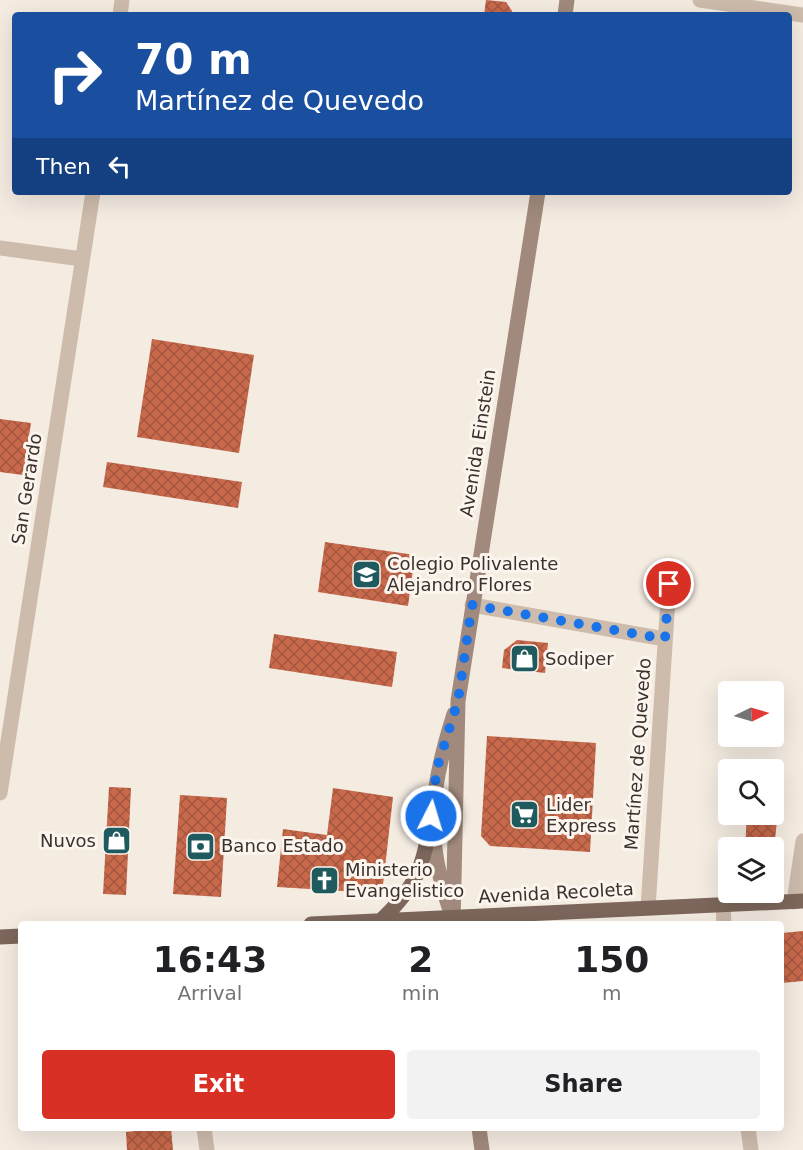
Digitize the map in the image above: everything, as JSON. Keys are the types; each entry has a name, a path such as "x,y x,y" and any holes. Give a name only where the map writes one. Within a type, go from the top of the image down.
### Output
{"main road":[{"name":"Avenida Einstein","path":"453,921 458,701 538,195"},
{"name":"Avenida Einstein","path":"453,921 438,872 431,816 437,768 458,701"},
{"path":"380,921 404,897 418,876 426,851 431,816"},
{"name":"Avenida Recoleta","path":"453,921 648,908 798,902"},
{"path":"0,937 18,936"},
{"path":"479,1131 482,1150"}],"street":[{"path":"700,0 782,12"},
{"name":"San Gerardo","path":"0,793 93,195"},
{"path":"0,248 82,259"},
{"name":"Martínez de Quevedo","path":"648,908 669,584"},
{"name":"Martínez de Quevedo","path":"472,605 665,639"},
{"path":"798,902 803,841"},
{"path":"723,904 724,921"},
{"path":"204,1131 207,1150"},
{"path":"748,1131 751,1150"}],"building":[{"path":"486,0 506,2 512,11 512,12 484,12"},
{"path":"152,339 254,355 239,453 137,437"},
{"path":"0,419 31,423 23,475 0,472"},
{"path":"107,462 242,482 238,508 103,487"},
{"name":"Colegio Polivalente Alejandro Flores","path":"325,542 415,555 408,606 318,592"},
{"path":"274,634 397,652 392,687 269,668"},
{"name":"Sodiper","path":"517,640 548,643 545,673 502,668 504,650"},
{"path":"487,736 596,743 590,852 490,846 481,836"},
{"name":"Nuvos","path":"109,787 131,788 126,895 103,894"},
{"path":"333,788 393,797 383,885 374,893 277,887 283,829 327,835"},
{"name":"Banco Estado","path":"180,795 227,798 221,897 173,894"},
{"path":"746,825 777,825 775,837 746,837"},
{"path":"803,931 803,981 784,983 784,933"},
{"path":"171,1131 173,1150 127,1150 126,1132"}],"place":[{"name":"Colegio Polivalente Alejandro Flores","path":"366,574"},
{"name":"Sodiper","path":"524,659"},
{"name":"Lider Express","path":"525,815"},
{"name":"Nuvos","path":"117,841"},
{"name":"Banco Estado","path":"200,846"},
{"name":"Ministerio Evangelistico","path":"324,880"}],"route":[{"path":"431,816 437,768 458,701 472,605 665,639 669,584"}]}
